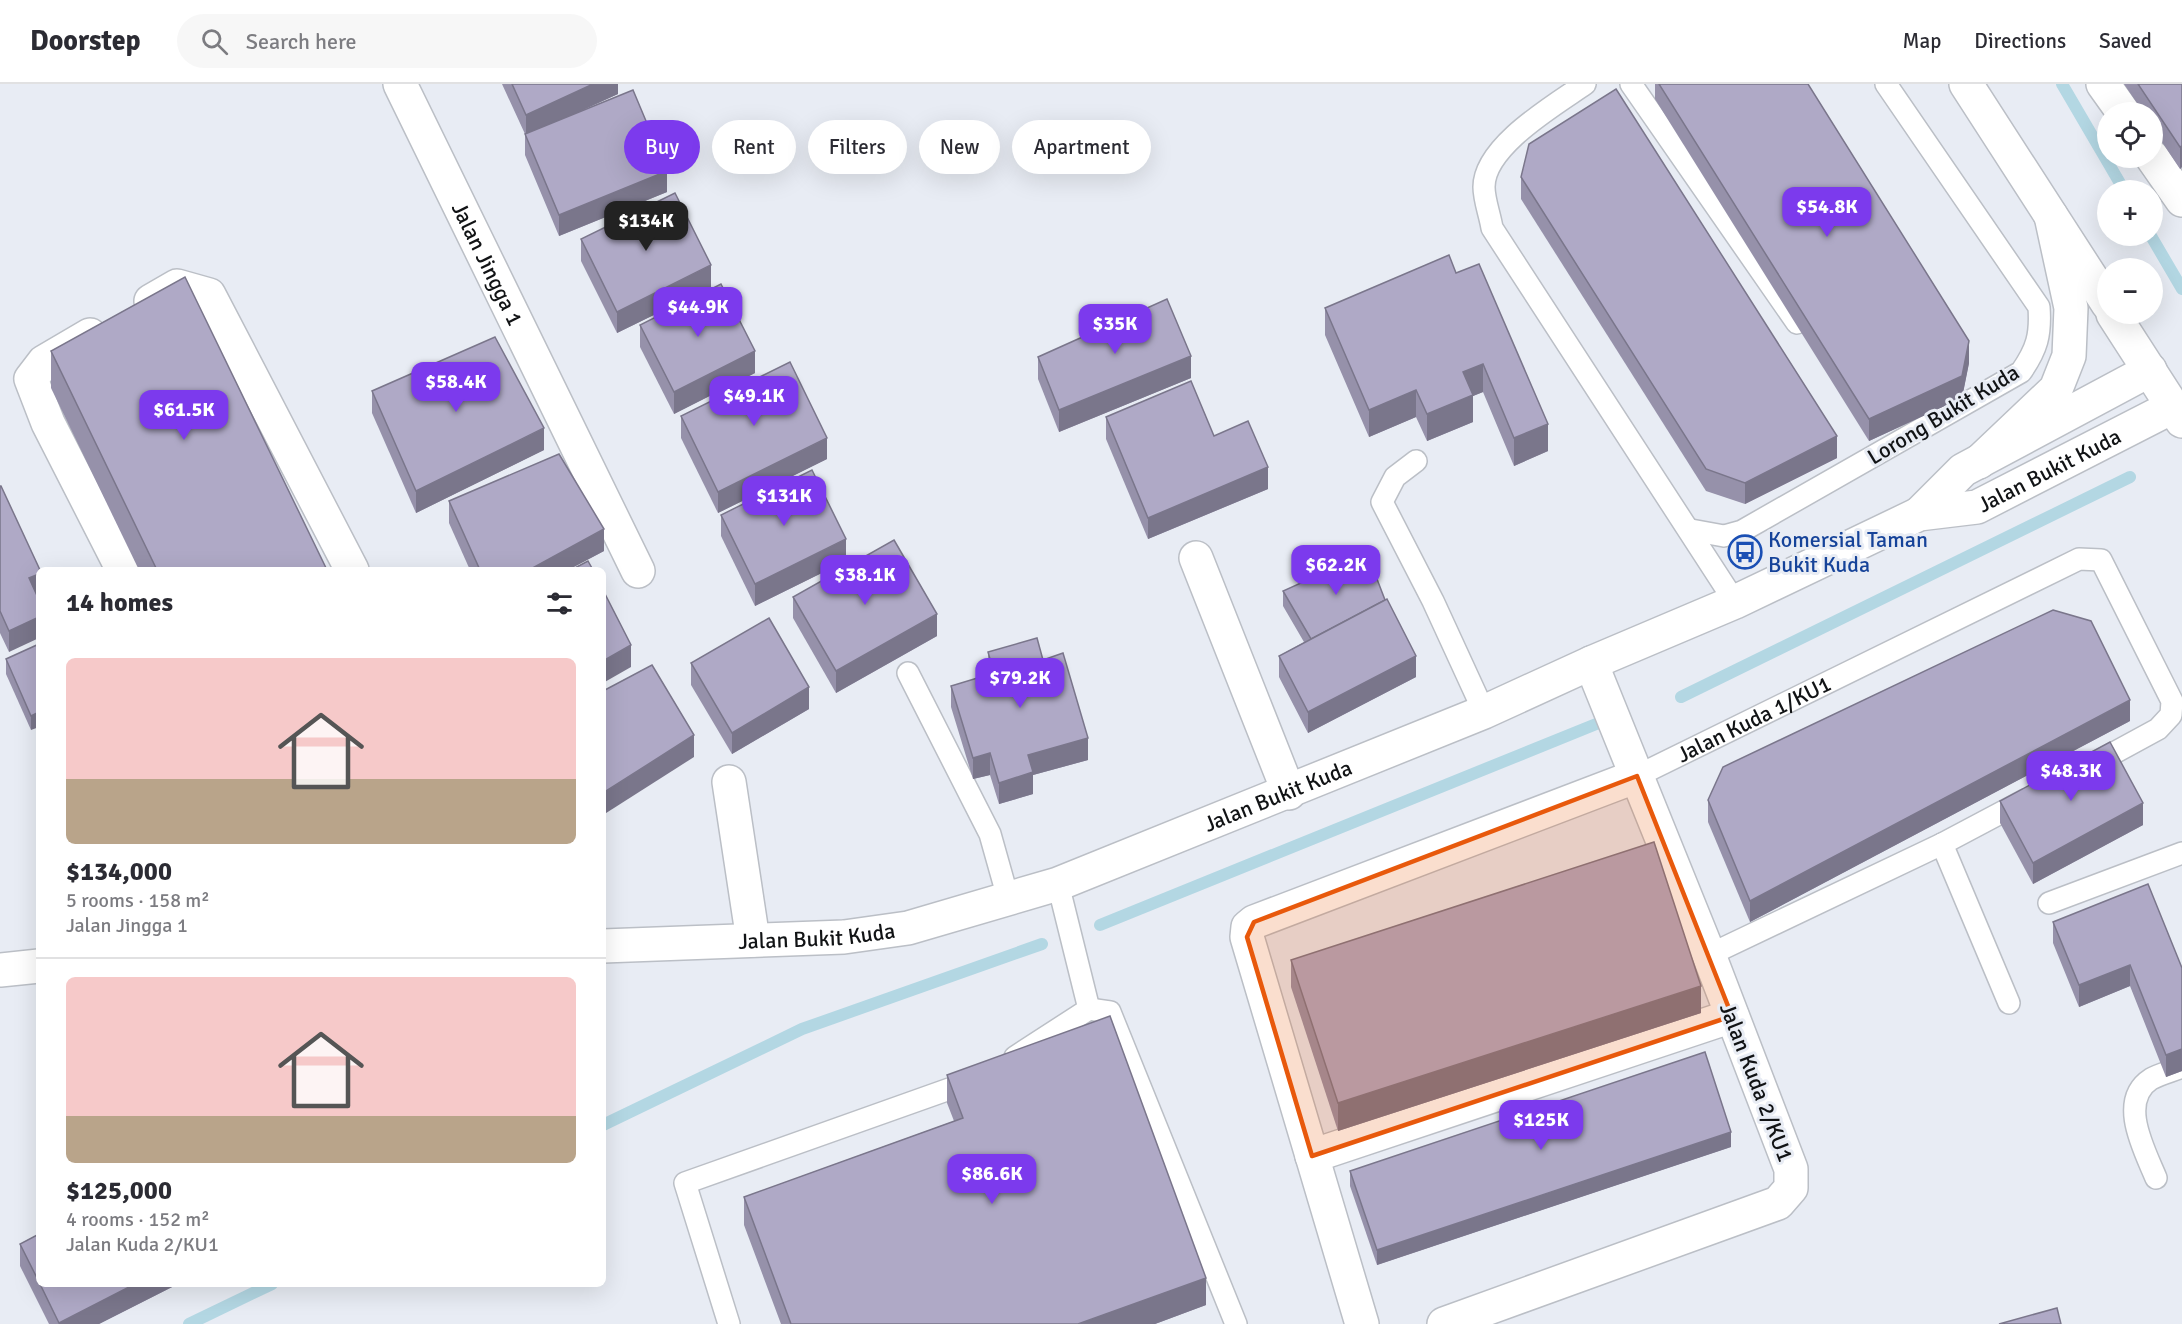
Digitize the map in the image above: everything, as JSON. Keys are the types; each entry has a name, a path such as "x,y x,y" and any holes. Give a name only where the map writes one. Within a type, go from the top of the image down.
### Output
{"street":[{"name":"Jalan Jingga 1","path":"400,84 638,571"},
{"path":"1966,84 2097,287"},
{"path":"2103,84 2116,102"},
{"path":"2160,168 2182,200"},
{"path":"1979,462 2056,389 2069,356 2071,308 2051,216"},
{"path":"121,567 48,423 31,379 44,362 177,286 209,295 350,567"},
{"path":"2120,324 2178,414"},
{"name":"Jalan Bukit Kuda","path":"1919,514 1963,470 2150,370"},
{"name":"Jalan Bukit Kuda","path":"606,946 844,937 908,928 1058,884 1289,793 1484,712 1591,663 1735,602 1919,514 1977,507 2178,414"},
{"path":"1196,558 1289,793"},
{"name":"Jalan Kuda 2/KU1","path":"1444,1324 1778,1203 1791,1188 1791,1169 1709,955 1591,663"},
{"name":"Jalan Kuda 1/KU1","path":"1312,1156 1247,937 1248,927 1254,922 1637,776"},
{"path":"729,782 753,940"},
{"path":"0,970 36,966"},
{"path":"1362,1324 1312,1156 1732,1016"}],"lane":[{"path":"1586,84 1528,124 1498,151 1484,185 1492,228 1691,530 1735,602"},
{"path":"1632,84 1809,340"},
{"name":"Lorong Bukit Kuda","path":"1691,530 1724,536 1742,531 2021,372 2029,361 2041,329 2039,307 1886,84"},
{"path":"1870,429 1884,449"},
{"path":"1416,461 1395,477 1382,502 1433,601 1484,712"},
{"name":"Jalan Kuda 1/KU1","path":"1637,776 2079,559 2101,560 2172,701 2171,715 2158,729 2076,773"},
{"path":"908,673 990,834 1008,898"},
{"path":"1709,955 1942,844 2045,789"},
{"path":"1942,844 2009,1003"},
{"path":"2049,903 2182,853"},
{"path":"1058,884 1089,1009"},
{"path":"729,1324 685,1183 991,1073 1089,1009 1110,1012 1236,1324"},
{"path":"2156,1178 2136,1126 2138,1094 2150,1080 2182,1067"}],"highlighted area":[{"path":"1637,776 1732,1016 1312,1156 1247,937 1254,922"}],"building":[{"path":"512,84 593,84 526,115"},
{"path":"1659,84 1808,84 1969,341 1962,376 1869,419"},
{"path":"2138,84 2182,84 2182,146 2180,147 2163,122 2163,102 2150,102"},
{"path":"1616,89 1837,436 1745,483 1706,469 1521,177 1529,144"},
{"path":"633,90 646,120 624,120 624,174 660,174 559,215 525,134"},
{"path":"675,193 711,265 617,312 581,239"},
{"path":"1449,255 1456,273 1479,264 1548,424 1514,438 1483,364 1463,372 1473,395 1427,414 1416,390 1369,410 1325,308"},
{"path":"185,277 326,567 156,567 51,351"},
{"path":"721,284 755,351 674,392 640,325"},
{"path":"1167,299 1191,356 1059,410 1038,357"},
{"path":"495,337 544,428 416,491 372,391"},
{"path":"790,362 827,438 718,492 681,416"},
{"path":"1191,381 1214,436 1248,421 1268,467 1148,518 1106,417"},
{"path":"559,454 604,529 534,567 479,567 449,501"},
{"path":"812,470 846,539 755,584 721,515"},
{"path":"1,486 39,567 36,567 36,575 29,578 36,593 36,618 9,631 0,611"},
{"path":"894,540 937,614 836,671 793,597"},
{"path":"1367,553 1385,600 1311,639 1283,591"},
{"path":"588,561 591,567 577,567"},
{"path":"606,596 631,645 606,659"},
{"path":"1387,599 1416,656 1308,712 1279,656"},
{"path":"2053,610 2091,621 2130,700 1750,901 1708,800 1723,767"},
{"path":"769,618 809,687 732,733 691,663"},
{"path":"1037,638 1043,660 1063,653 1088,738 1028,755 1033,772 999,783 990,753 973,758 951,686 994,673 988,652"},
{"path":"36,645 36,714 31,716 6,659"},
{"path":"652,665 694,735 606,791 606,689"},
{"path":"2110,742 2143,803 2033,863 2000,801"},
{"path":"1654,842 1701,986 1338,1103 1291,960"},
{"path":"2148,884 2182,968 2182,1049 2166,1055 2130,965 2079,985 2053,922"},
{"path":"1110,1016 1206,1278 1078,1324 791,1324 744,1197 963,1118 947,1075"},
{"path":"1705,1052 1731,1132 1377,1250 1350,1171"},
{"path":"36,1236 36,1276 20,1244"},
{"path":"41,1287 129,1287 59,1323"},
{"path":"2057,1308 2061,1324 1999,1324"}],"waterway":[{"path":"2062,84 2118,180"},
{"path":"2157,246 2182,289"},
{"path":"1681,697 2130,477"},
{"path":"1100,925 1611,718"},
{"path":"606,1124 802,1029 1042,944"},
{"path":"189,1324 266,1287"}],"place":[{"name":"Komersial Taman Bukit Kuda","path":"1745,552"}]}
